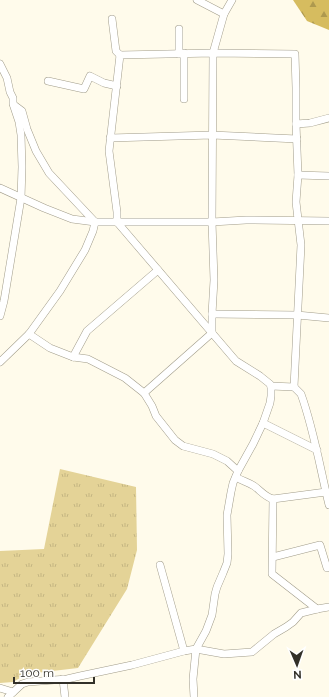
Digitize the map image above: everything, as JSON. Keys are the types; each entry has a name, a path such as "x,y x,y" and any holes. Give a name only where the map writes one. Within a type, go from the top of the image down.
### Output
{"street":[{"path":"144,393 212,333 214,280 212,222 213,53 224,14 232,0"},
{"path":"199,1 224,14"},
{"path":"112,19 116,51 120,54 295,54 298,176 296,202 300,245 294,387"},
{"path":"179,29 182,54 184,99"},
{"path":"120,54 109,151 117,212 116,222 236,361 260,376 271,386 294,387 301,394 325,475 326,492 329,505"},
{"path":"0,64 7,78 19,122 22,167 22,198 0,316"},
{"path":"48,81 84,88 90,76 104,83 117,86"},
{"path":"13,104 22,111 27,129 36,151 49,173 95,222"},
{"path":"296,124 310,123 329,118"},
{"path":"110,138 212,136 297,139"},
{"path":"298,176 329,176"},
{"path":"0,188 72,219 95,222 212,222 246,220 329,221"},
{"path":"0,362 29,334 60,291 85,250 95,222"},
{"path":"73,357 87,331 158,270"},
{"path":"212,314 297,315 329,318"},
{"path":"29,334 50,348 73,357 88,359 125,378 144,393 156,416 174,440 183,446 213,454 227,461 237,474 267,496 273,499 326,492"},
{"path":"194,697 193,679 196,650 212,615 216,587 227,563 227,515 231,492 237,474 262,423 271,396 271,386"},
{"path":"262,423 317,450"},
{"path":"273,499 272,574 317,609"},
{"path":"273,557 320,544 327,568"},
{"path":"160,566 184,651"},
{"path":"0,688 11,694 22,684 28,682 63,679 113,669 184,651 196,650 224,654 252,652 274,634 293,622 301,614 329,607"},
{"path":"63,679 65,697"}],"green space":[{"path":"293,0 329,0 329,30 307,21"},
{"path":"60,469 136,487 137,550 127,589 78,668 27,674 13,682 0,683 0,551 44,549"}]}
